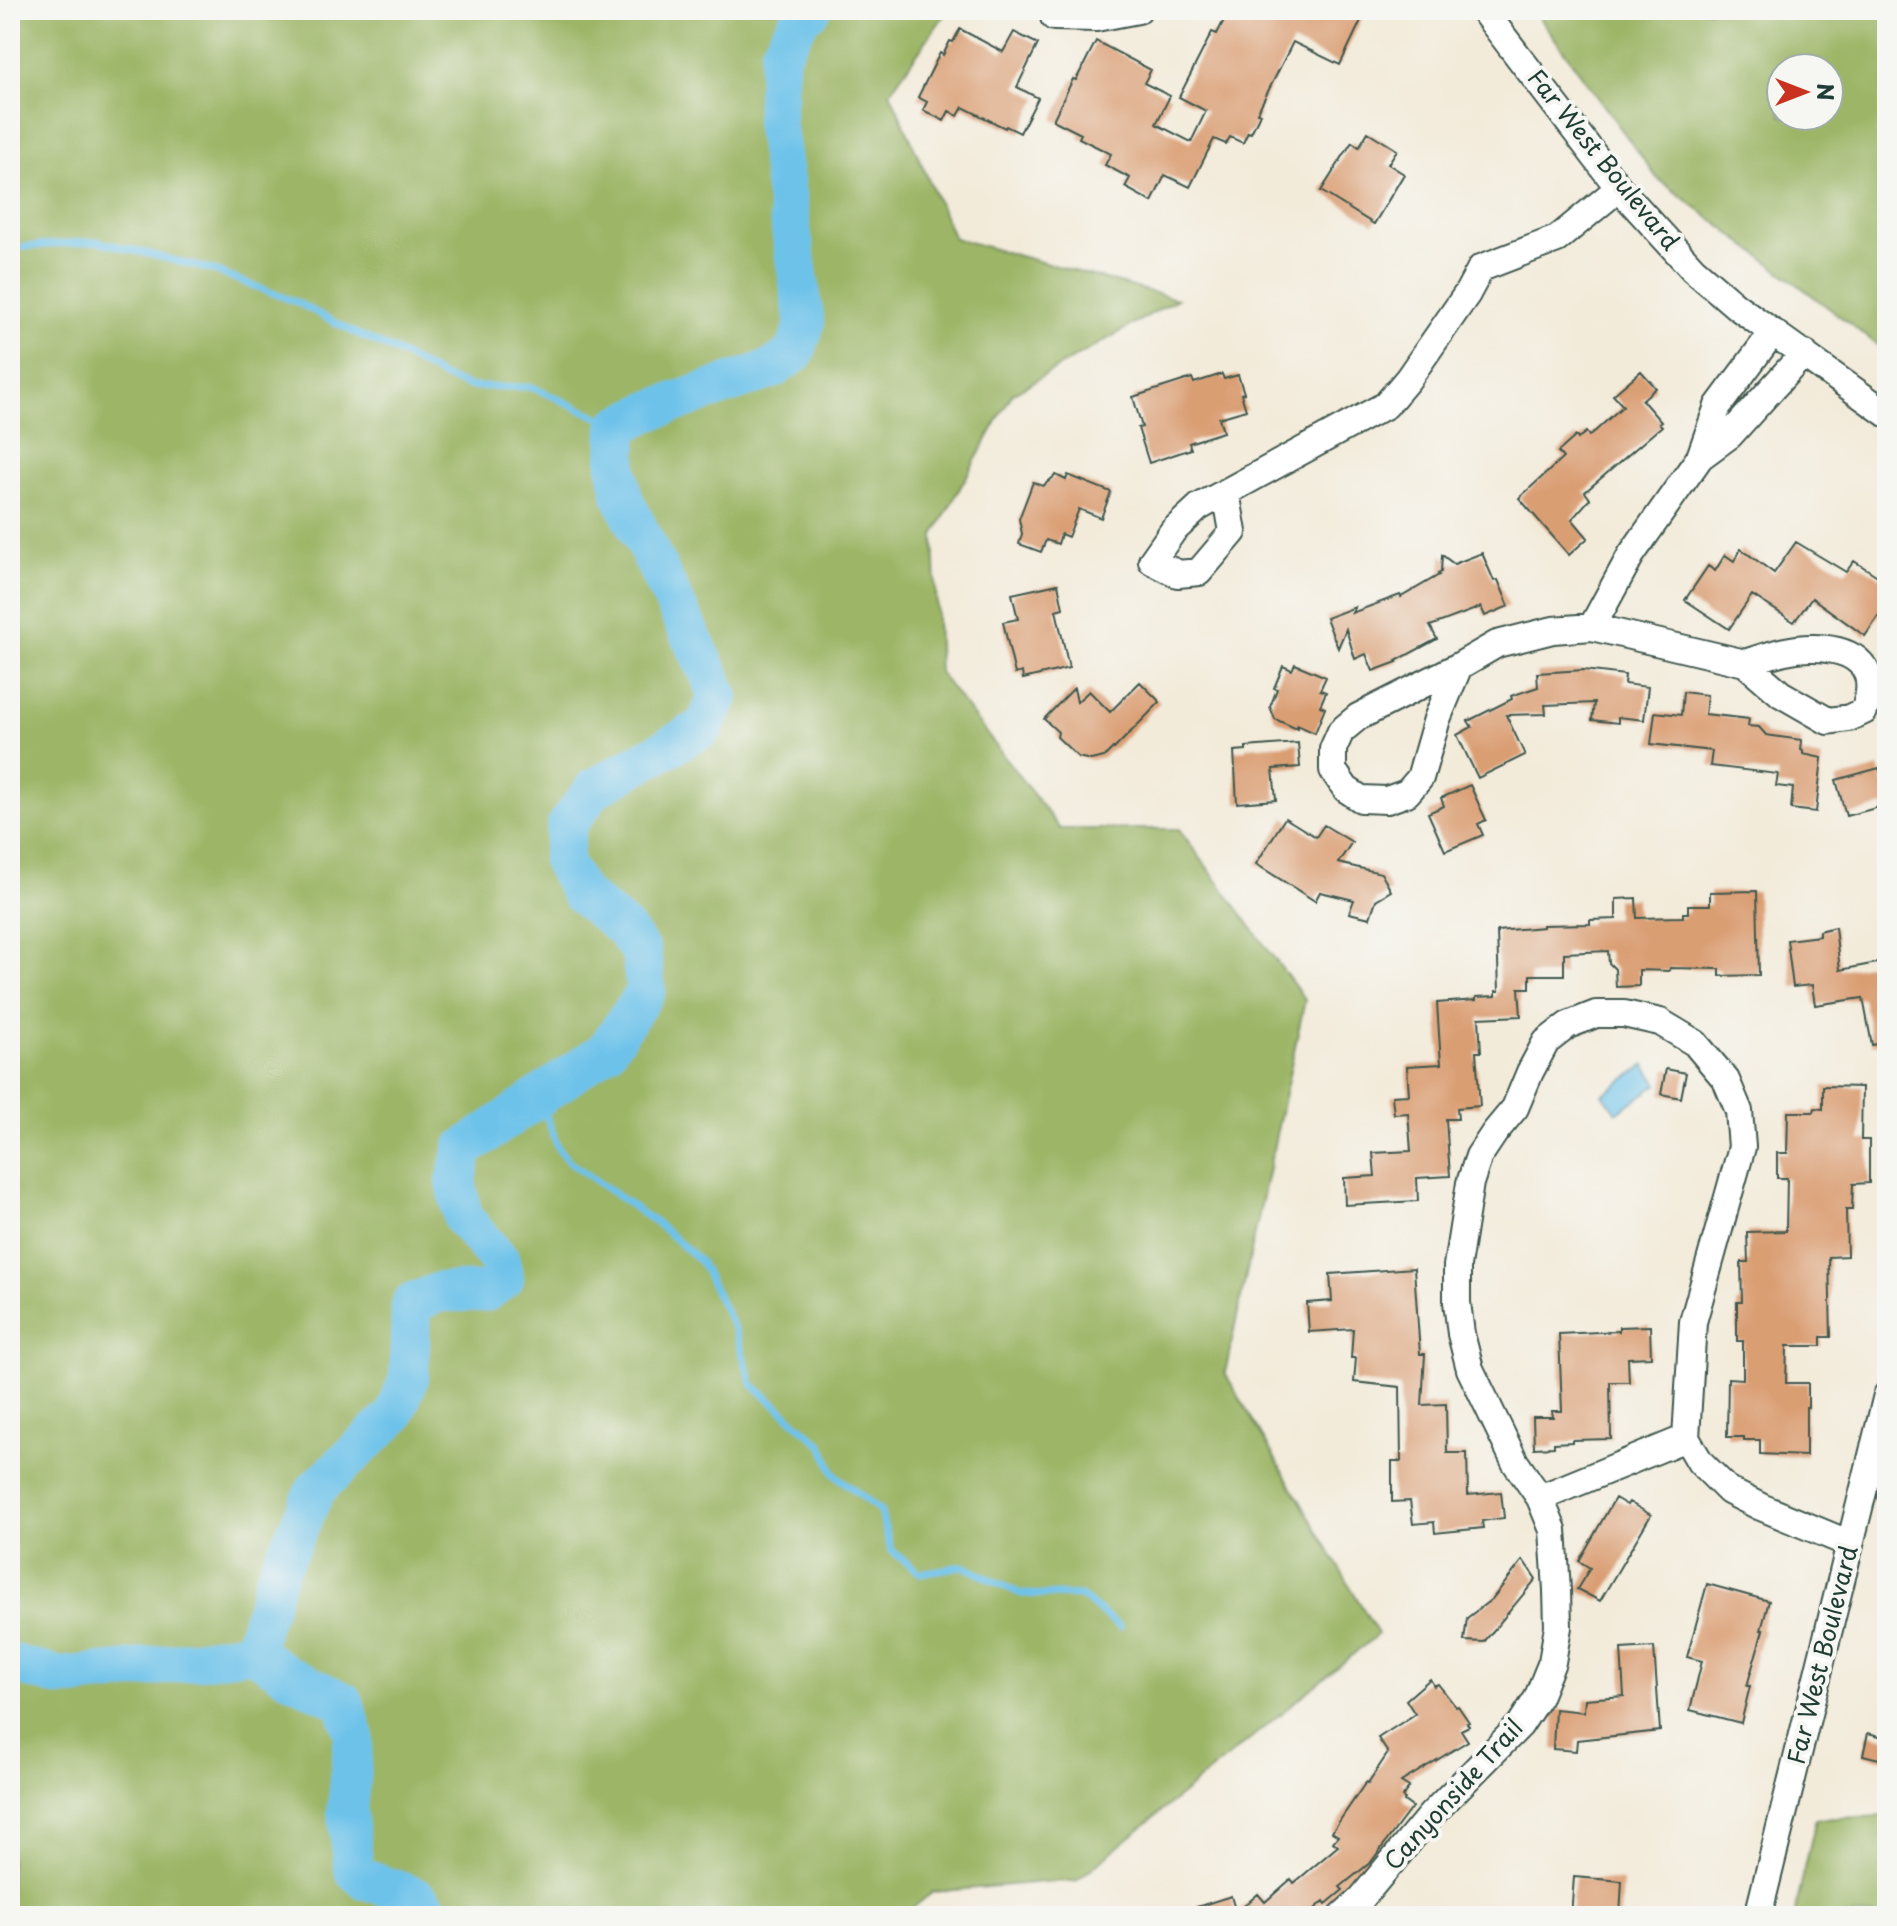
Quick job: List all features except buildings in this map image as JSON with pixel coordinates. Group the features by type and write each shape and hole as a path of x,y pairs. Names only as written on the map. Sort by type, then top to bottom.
{"street":[{"path":"1054,17 1096,18 1138,10"},
{"name":"Far West Boulevard","path":"1483,10 1619,188 1693,269 1736,306 1887,414"},
{"path":"1226,492 1386,405 1408,379 1467,294 1481,268 1557,239 1619,188"},
{"path":"1592,627 1631,555 1700,457 1718,406 1773,332"},
{"path":"1700,457 1730,435 1804,353"},
{"path":"1459,666 1437,719 1420,778 1407,793 1387,800 1361,799 1346,789 1333,770 1333,749 1341,731 1358,717 1497,644 1553,630 1592,627 1745,663"},
{"name":"Canyonside Trail","path":"1342,1916 1361,1899 1430,1816 1520,1725 1537,1699 1552,1662 1558,1627 1553,1530 1540,1498 1515,1462 1470,1369 1461,1334 1457,1266 1470,1183 1479,1156 1515,1108 1546,1042 1568,1025 1596,1014 1624,1014 1660,1022 1695,1043 1726,1080 1739,1111 1742,1147 1693,1322 1686,1438"},
{"name":"Far West Boulevard","path":"1758,1916 1887,1395"},
{"path":"1540,1498 1686,1438 1700,1462 1729,1491 1850,1544"}],"green space":[{"path":"24,10 948,10 890,92 954,238 1177,299 1012,394 934,535 939,672 1060,829 1179,829 1305,1000 1225,1373 1378,1634 1076,1881 933,1892 902,1916 10,1916 10,19"},
{"path":"1534,10 1887,10 1887,352 1657,178"},
{"path":"1887,1816 1887,1916 1794,1916 1816,1819"}],"water":[{"path":"1645,1065 1658,1084 1616,1113 1603,1094"}],"waterway":[{"path":"435,1916 416,1897 364,1879 354,1870 347,1811 354,1735 344,1702 289,1676 252,1651 278,1571 316,1489 394,1416 409,1378 411,1304 439,1292 486,1292 504,1279 500,1261 463,1218 456,1181 464,1149 606,1050 646,991 641,952 624,929 580,893 562,860 567,824 595,788 704,727 719,697 623,498 617,469 618,426 650,411 772,369 795,353 805,324 775,121 780,53 802,16 811,10"},
{"path":"10,248 97,241 212,270 296,302 443,377 471,387 532,387 618,426"},
{"path":"539,1097 559,1150 571,1163 660,1226 700,1261 735,1330 752,1384 822,1445 834,1474 880,1510 891,1550 920,1573 963,1566 1021,1594 1080,1596 1120,1627"},
{"path":"10,1663 60,1677 123,1671 252,1651"}]}
